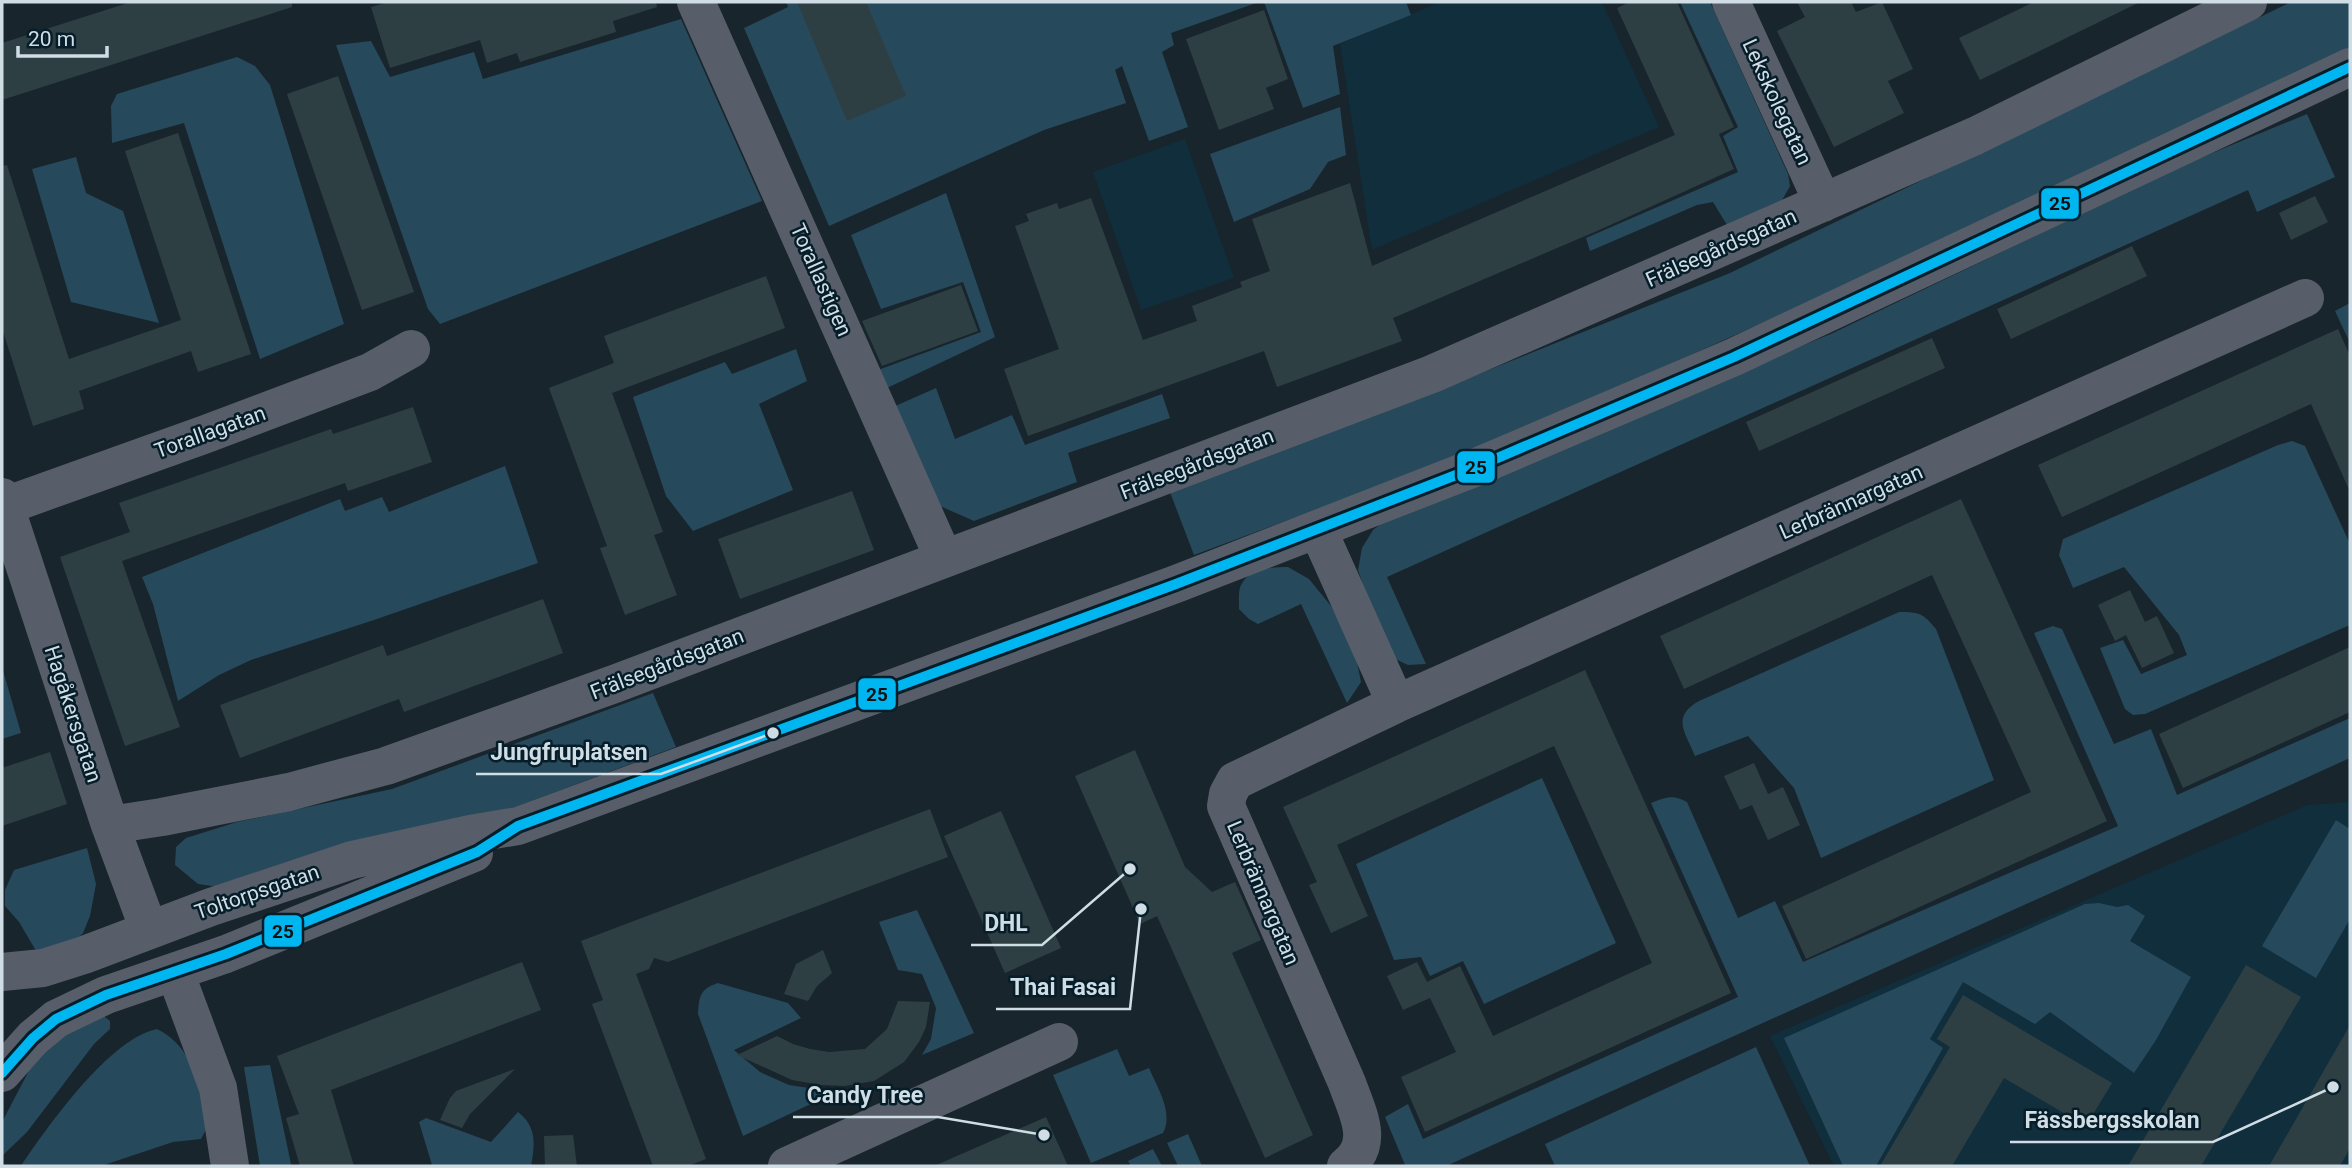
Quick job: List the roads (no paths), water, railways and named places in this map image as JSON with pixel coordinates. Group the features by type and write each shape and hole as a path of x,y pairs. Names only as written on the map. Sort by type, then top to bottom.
{"street":[{"name":"Torallastigen","path":"696,2 944,559"},
{"name":"Lekskolegatan","path":"1731,2 1823,203"},
{"name":"Frälsegårdsgatan","path":"110,825 277,794 386,766 617,683 1432,374 1975,136 2248,2"},
{"name":"Toltorpsgatan","path":"2,972 43,968 84,955 352,860 518,826 1318,530 1474,468 1734,357 2350,67"},
{"name":"Lerbrännargatan","path":"1346,1166 1358,1156 1363,1128 1347,1083 1226,806 1234,781 1396,704 2305,298"},
{"name":"Torallagatan","path":"3,501 206,434 370,372 411,349"},
{"name":"Hagåkersgatan","path":"3,501 110,825 149,930"},
{"path":"1318,530 1396,704"},
{"name":"Toltorpsgatan","path":"2,1073 33,1038 56,1019 106,995 226,954 477,852 518,826"},
{"path":"175,972 218,1088 230,1166"},
{"path":"787,1166 1059,1042"}],"place":[{"name":"Jungfruplatsen","path":"773,733"},
{"name":"DHL","path":"1130,869"},
{"name":"Thai Fasai","path":"1141,909"},
{"name":"Fässbergsskolan","path":"2333,1087"},
{"name":"Candy Tree","path":"1044,1135"}]}
